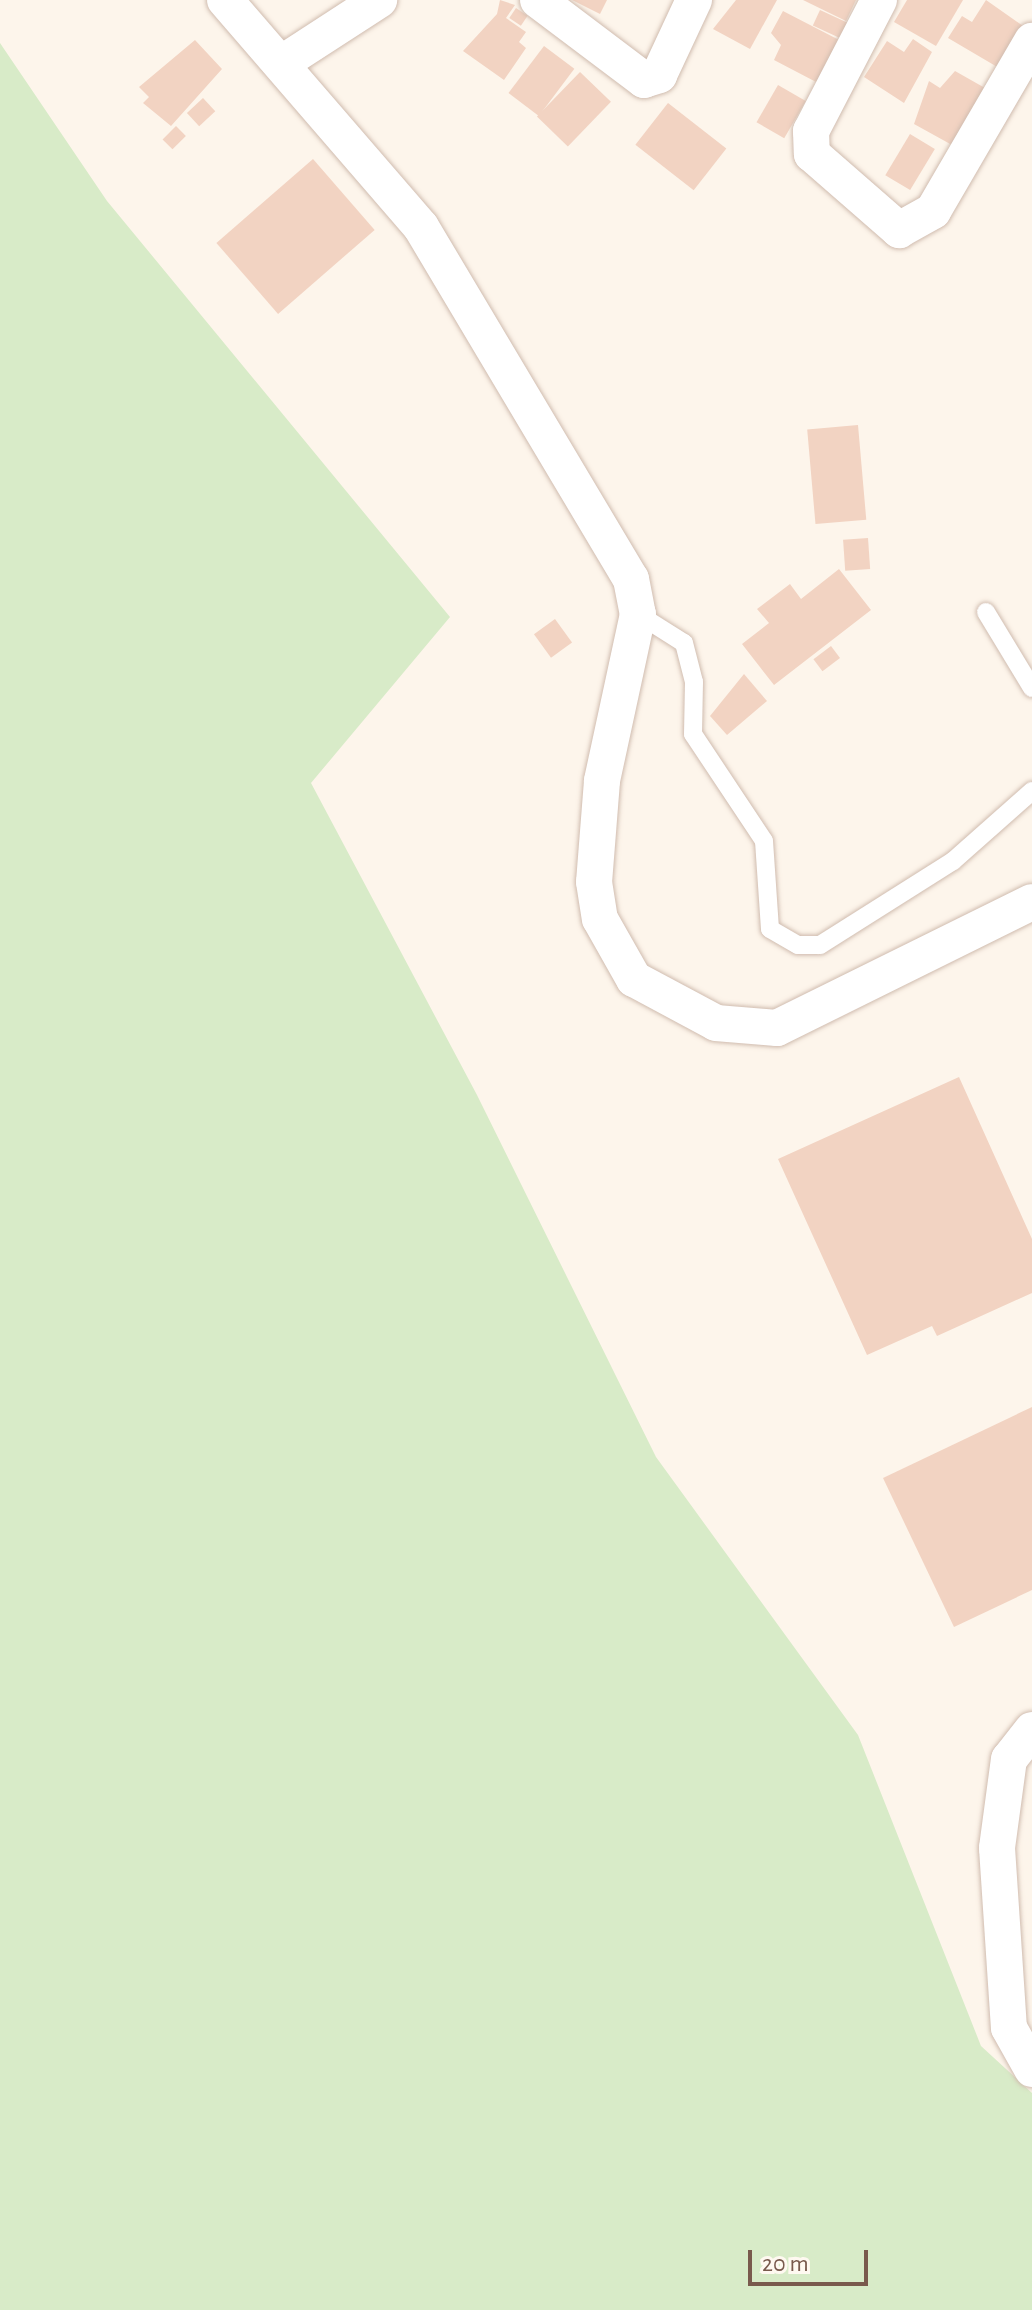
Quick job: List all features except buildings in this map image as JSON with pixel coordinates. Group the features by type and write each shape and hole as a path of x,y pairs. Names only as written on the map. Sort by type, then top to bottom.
{"street":[{"path":"225,0 421,227 631,579 638,614 594,859 600,919 634,979 716,1023 777,1028 1032,902"},
{"path":"282,63 379,0"},
{"path":"538,0 644,80 659,75 694,0"},
{"path":"879,0 811,131 812,154 899,230 933,211 1032,41"},
{"path":"1032,1730 1009,1759 997,1848 1009,2028 1032,2069"}],"lane":[{"path":"986,612 1032,688"},
{"path":"638,614 684,643 694,682 693,734 764,841 770,929 798,945 820,945 953,861 1032,791"}],"green space":[{"path":"0,43 107,201 450,617 311,783 477,1095 656,1457 858,1735 981,2046 1032,2093 1032,2310 0,2310"}]}
